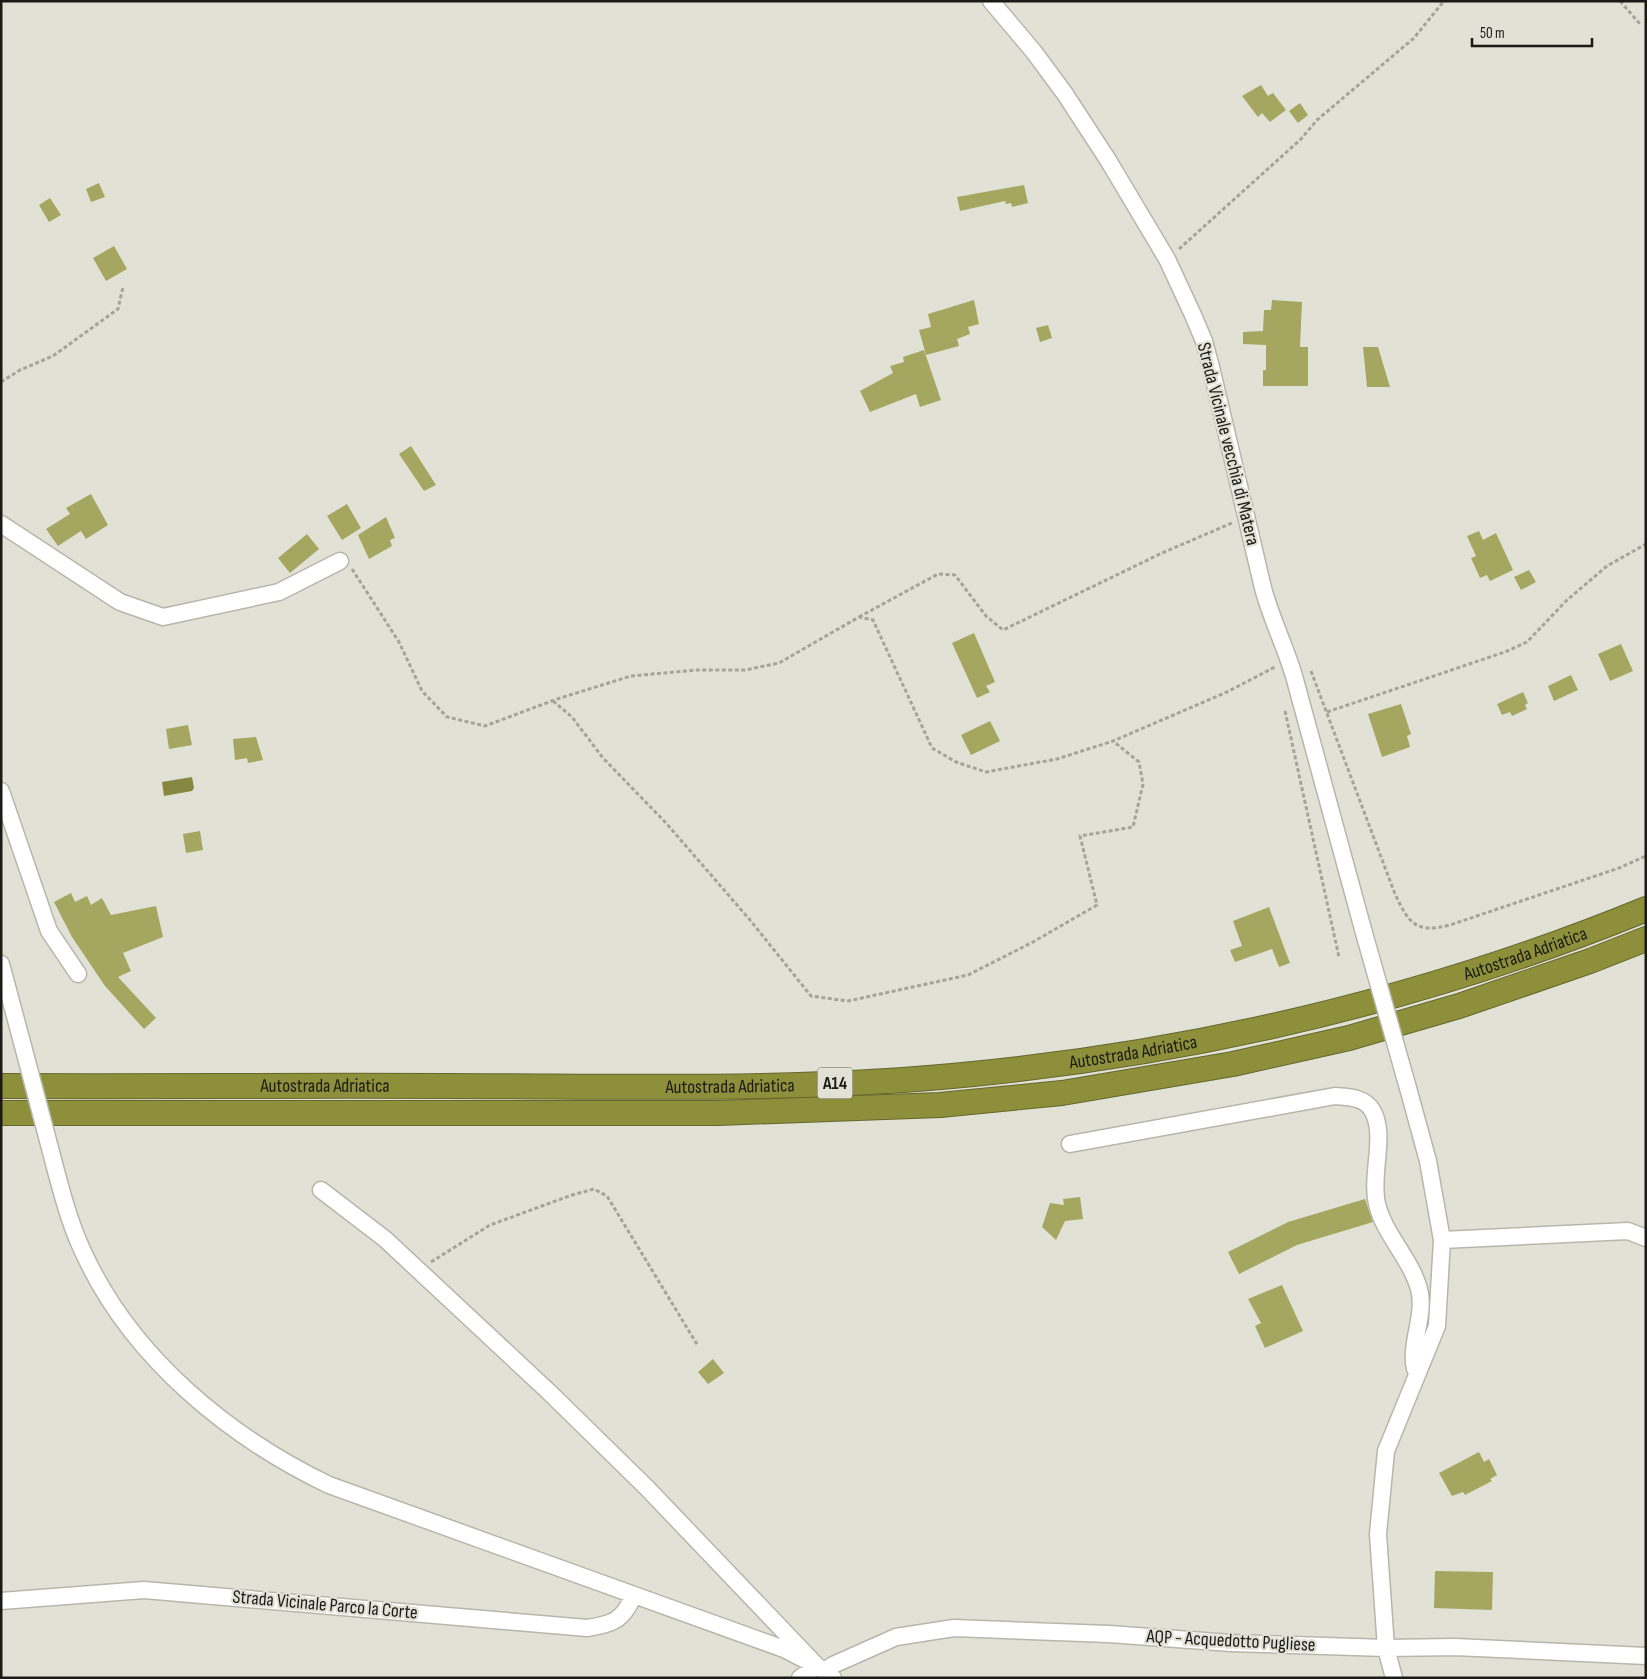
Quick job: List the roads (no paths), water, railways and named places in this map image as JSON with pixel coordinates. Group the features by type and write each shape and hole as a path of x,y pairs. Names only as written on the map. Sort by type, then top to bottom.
{"highway":[{"name":"Autostrada Adriatica","path":"1,1086 704,1086 846,1082 970,1074 1078,1061 1216,1039 1327,1013 1433,985 1566,942 1646,909"},
{"name":"Autostrada Adriatica","path":"1,1113 718,1113 940,1105 1062,1093 1232,1064 1349,1038 1459,1006 1590,961 1646,939"}],"street":[{"name":"Strada Vicinale vecchia di Matera","path":"991,1 1034,52 1065,94 1167,259 1204,341 1270,614 1284,643 1294,676 1428,1161 1442,1240"},
{"path":"1,524 120,602 163,617 278,592 340,561"},
{"path":"1,791 49,931 78,974"},
{"path":"1,964 66,1208 86,1259 122,1318 159,1362 191,1394 243,1436 279,1459 328,1484 776,1645 825,1672"},
{"path":"1070,1144 1335,1096 1356,1097 1372,1108 1378,1125 1374,1189 1377,1206 1419,1290 1420,1311 1414,1364 1417,1376"},
{"path":"321,1190 385,1240 548,1391 640,1481 825,1672"},
{"path":"1394,1678 1386,1648 1378,1534 1386,1451 1437,1326 1442,1240 1628,1232 1646,1238"},
{"name":"Strada Vicinale Parco la Corte","path":"1,1601 144,1590 588,1628 607,1624 622,1616 634,1595"},
{"name":"AQP - Acquedotto Pugliese","path":"800,1678 825,1672 833,1665 896,1637 954,1628 1109,1634 1231,1643 1386,1648 1455,1647 1646,1656"}]}
